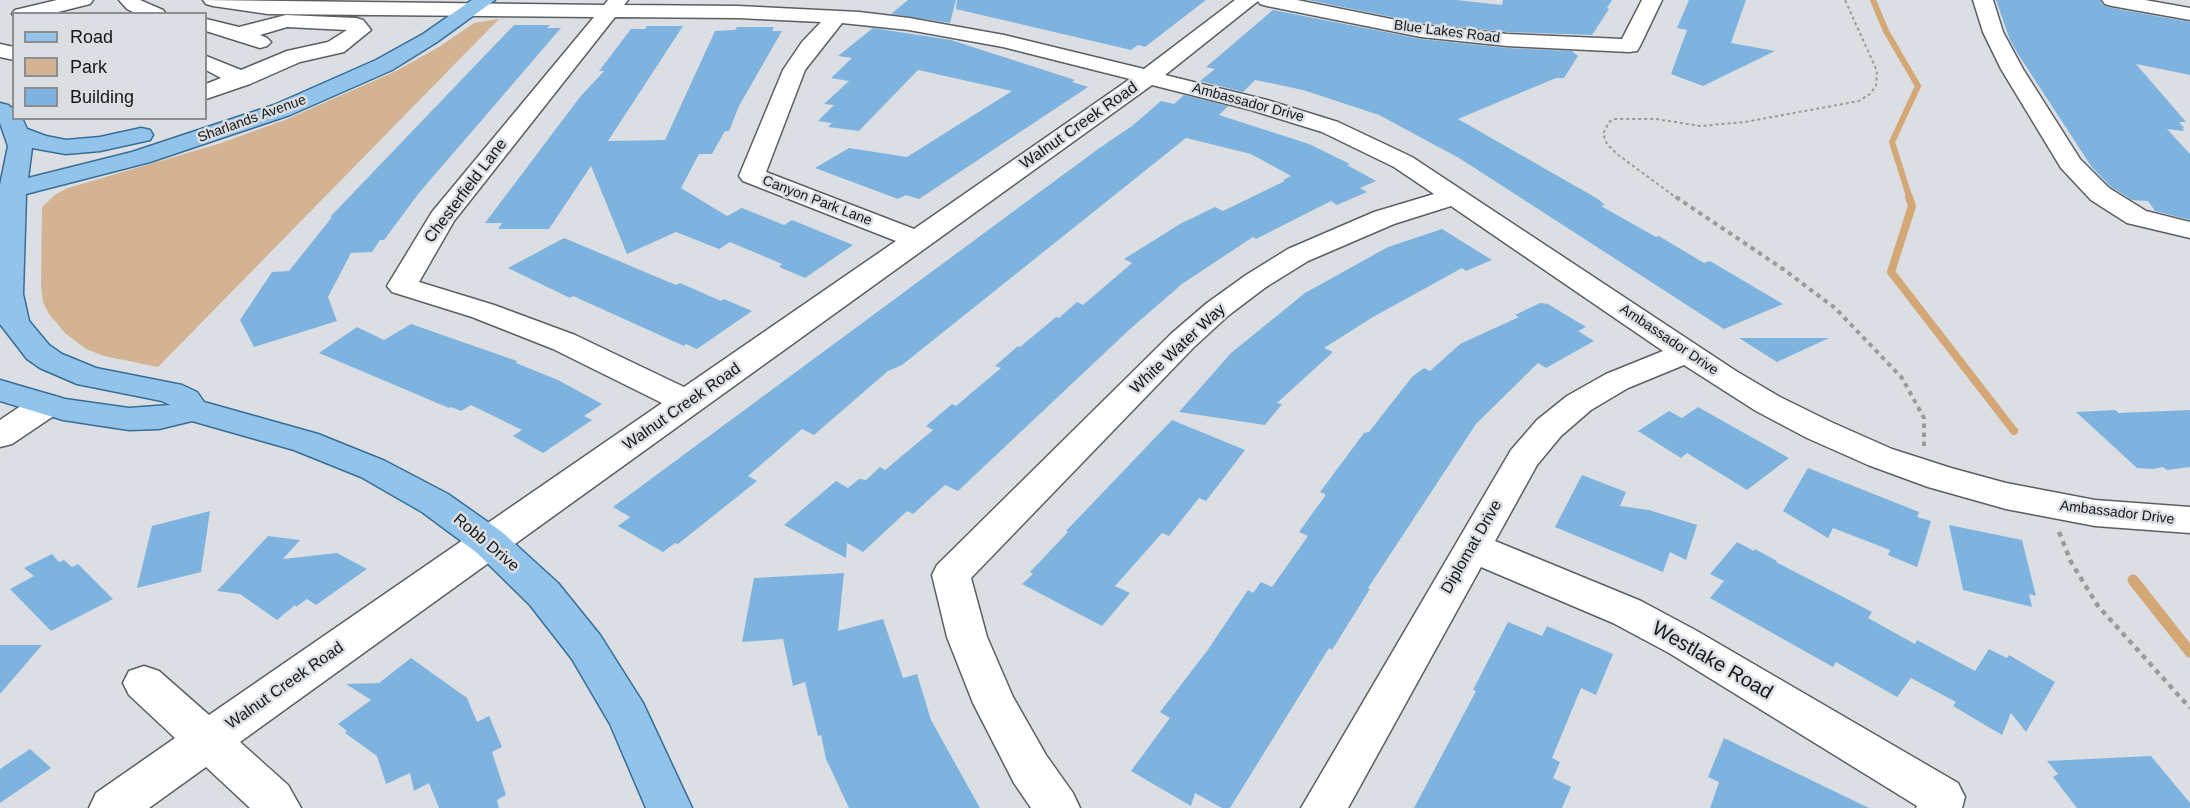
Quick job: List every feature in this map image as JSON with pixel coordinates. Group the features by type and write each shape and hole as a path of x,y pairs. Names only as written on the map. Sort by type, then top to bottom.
{"main road":[{"name":"Sharlands Avenue","path":"7,184 196,127 307,84 464,5"},
{"name":"Sharlands Avenue","path":"7,184 141,157 282,110 384,65 430,38 464,5"},
{"path":"207,115 307,84"},
{"path":"0,110 14,124 18,134 53,146 80,146 136,137 188,120"},
{"name":"Robb Drive","path":"18,134 20,146 7,184 8,294 14,322 28,340 51,361 104,381 170,392 185,399 192,410"},
{"name":"Robb Drive","path":"0,390 46,405 129,419 159,418 192,410 306,442 373,469 435,503 489,542 544,594 586,647 628,716 669,808"}],"street":[{"path":"31,12 83,0"},
{"path":"129,0 152,12"},
{"name":"Ambassador Drive","path":"213,0 272,5 614,6 837,16 958,32 1259,105 1330,127 1395,158 1768,404 1819,430 1880,457 1941,478 2006,496 2137,518 2190,520"},
{"name":"Walnut Creek Road","path":"112,808 1149,77 1248,0"},
{"name":"Blue Lakes Road","path":"1267,0 1421,31 1507,40 1629,46 1652,0"},
{"path":"1983,0 1993,32 2012,69 2070,163 2100,194 2137,217 2190,230"},
{"path":"2112,0 2190,14"},
{"path":"218,30 272,5"},
{"name":"Chesterfield Lane","path":"614,6 442,218 402,286 483,310 564,342 642,378 688,403"},
{"name":"Canyon Park Lane","path":"837,16 810,47 794,70 752,176 919,240"},
{"path":"207,92 296,56 336,47 361,30 356,24 286,21 218,30"},
{"path":"218,30 296,56"},
{"path":"207,62 242,79"},
{"name":"White Water Way","path":"1057,808 1030,769 994,704 967,637 951,575 1183,340 1218,309 1256,281 1299,255 1384,218 1455,196"},
{"name":"Diplomat Drive","path":"1324,808 1523,458 1549,428 1580,403 1617,381 1687,352"},
{"path":"0,436 46,405"},
{"name":"Westlake Road","path":"1471,547 1627,612 1683,642 1941,803"},
{"path":"144,683 209,740 272,799 278,808"}],"path":[{"path":"1845,0 1876,71 1876,86 1859,101 1745,122 1700,126 1656,119 1615,118 1609,122 1603,134 1607,144 1617,154 1656,184 1783,269 1835,308 1902,378 1924,418 1924,446"},
{"path":"2049,505 2071,562 2098,606 2190,708"}],"green space":[{"path":"499,19 158,367 104,356 86,349 65,333 49,314 43,302 41,286 42,207 56,194 68,188 218,144 285,120 394,72 439,47 474,23"}],"building":[{"path":"908,0 956,0 950,23 891,14"},
{"path":"957,0 1206,0 1145,47 1138,45 1131,50 956,9"},
{"path":"1308,0 1456,0 1502,5 1503,0 1612,0 1607,8 1609,9 1592,35 1507,32 1421,23"},
{"path":"1689,0 1746,0 1731,43 1775,51 1703,86 1671,74 1687,30 1677,28"},
{"path":"1996,0 2100,0 2103,5 2112,8 2190,22 2190,75 2136,64 2186,122 2179,122 2185,129 2182,128 2184,131 2167,129 2190,154 2190,220 2155,211 2148,201 2132,200 2110,186 2091,166 2018,54 2010,40"},
{"path":"1273,10 1421,39 1507,48 1572,51 1578,56 1564,78 1556,78 1458,119 1598,199 1605,205 1601,206 1656,237 1659,236 1704,263 1710,261 1783,304 1724,329 1459,158 1379,115 1303,90 1255,80 1243,92 1200,81 1215,69 1206,67"},
{"path":"514,25 550,25 547,28 561,28 419,193 384,240 380,240 372,252 351,253 328,297 337,321 254,347 240,320 272,272 289,271 332,217 330,217"},
{"path":"647,26 683,26 608,141 665,140 715,31 735,30 737,27 774,27 772,31 782,31 739,106 729,131 725,131 712,154 699,154 681,188 727,216 742,208 784,225 792,220 853,245 805,278 779,267 782,264 730,242 719,249 676,232 627,254 591,166 549,229 498,229 502,223 485,223 580,97 604,71 599,71 631,29 645,29"},
{"path":"873,28 951,40 1075,80 1072,82 1088,87 919,199 906,195 898,199 815,168 849,148 907,157 1012,91 918,70 859,131 828,127 832,123 818,121 834,105 824,104 849,81 831,78 852,58 838,56"},
{"path":"1184,95 1228,106 1219,115 1309,144 1350,164 1347,165 1376,181 1360,188 1367,192 1337,205 1331,201 1256,239 1253,237 1182,284 1129,330 958,491 945,485 913,514 907,511 863,552 847,543 846,558 784,525 836,481 848,488 859,479 866,480 880,467 885,470 933,430 926,426 952,404 956,406 1001,368 995,366 1018,346 1020,347 1056,317 1059,318 1077,302 1083,305 1132,263 1124,259 1180,224 1215,207 1223,211 1291,176 1251,154 1186,138 902,365 888,371 814,435 802,429 748,476 757,481 678,544 675,543 663,552 618,526 630,517 613,507 1132,126 1161,101 1174,104"},
{"path":"1442,229 1492,260 1466,271 1462,268 1373,317 1324,348 1333,352 1277,403 1282,404 1265,425 1179,412 1231,353 1305,293 1388,247"},
{"path":"564,238 676,285 680,283 721,301 724,299 752,311 697,349 686,344 684,346 573,296 570,298 508,268"},
{"path":"1540,303 1548,304 1586,327 1578,331 1594,341 1546,368 1538,363 1476,424 1368,588 1370,589 1332,650 1329,648 1230,808 1222,808 1195,793 1191,806 1131,771 1170,718 1160,712 1207,651 1248,590 1253,593 1261,582 1272,587 1308,536 1299,532 1325,496 1320,492 1364,433 1369,432 1412,377 1424,368 1430,371 1460,344 1519,317 1515,315"},
{"path":"411,324 517,361 516,363 558,380 602,404 584,416 592,420 543,453 513,436 522,430 471,405 461,411 449,408 319,353 357,327 384,340"},
{"path":"1739,338 1829,338 1777,362"},
{"path":"1698,407 1789,458 1747,490 1687,453 1681,458 1638,431 1669,411 1682,418"},
{"path":"2115,410 2119,413 2190,410 2190,467 2167,470 2163,467 2137,468 2076,412"},
{"path":"1172,420 1245,450 1206,501 1199,498 1169,536 1162,533 1115,586 1130,593 1102,626 1022,584 1033,574 1030,572 1068,532 1066,531"},
{"path":"1808,468 1919,512 1917,517 1931,521 1917,567 1888,555 1890,550 1833,528 1828,538 1783,511"},
{"path":"1582,475 1626,492 1620,506 1649,510 1697,525 1686,560 1670,552 1663,572 1555,527"},
{"path":"210,511 201,572 137,588 152,526"},
{"path":"1949,525 2022,540 2036,596 2029,594 2032,607 1963,590"},
{"path":"268,536 300,540 283,559 337,553 367,569 316,605 307,599 296,607 295,605 277,620 240,594 217,591"},
{"path":"1737,542 1754,551 1755,549 1872,612 1868,618 1915,644 1917,640 1975,671 1989,649 2007,658 2009,655 2055,682 2026,732 2011,713 2002,735 1953,706 1956,702 1911,678 1897,697 1836,662 1833,667 1710,598 1724,581 1710,574"},
{"path":"52,554 59,562 64,560 72,567 78,564 113,599 51,631 10,589 34,576 24,568"},
{"path":"844,573 838,631 883,619 903,678 917,674 931,720 980,808 849,808 826,759 805,682 793,686 783,639 742,642 754,578"},
{"path":"1508,622 1542,636 1547,626 1613,654 1596,695 1581,688 1552,758 1560,762 1553,778 1571,787 1562,808 1414,808 1476,691 1473,690"},
{"path":"0,645 42,645 0,694"},
{"path":"411,658 467,698 477,722 489,716 502,747 492,752 506,795 497,800 499,808 439,808 429,783 414,791 410,773 386,784 377,756 345,733 347,731 338,724 371,700 346,684 379,683"},
{"path":"1724,738 1869,808 1710,808 1719,782 1708,777"},
{"path":"30,749 51,768 0,803 0,769"},
{"path":"2151,756 2190,803 2190,808 2077,808 2053,777 2058,774 2047,761"}],"waterway":[{"path":"1873,0 1886,31 1918,86 1892,142 1910,199"},
{"path":"1909,197 1912,206 1891,272 2014,431"},
{"path":"2133,580 2190,652"}]}
